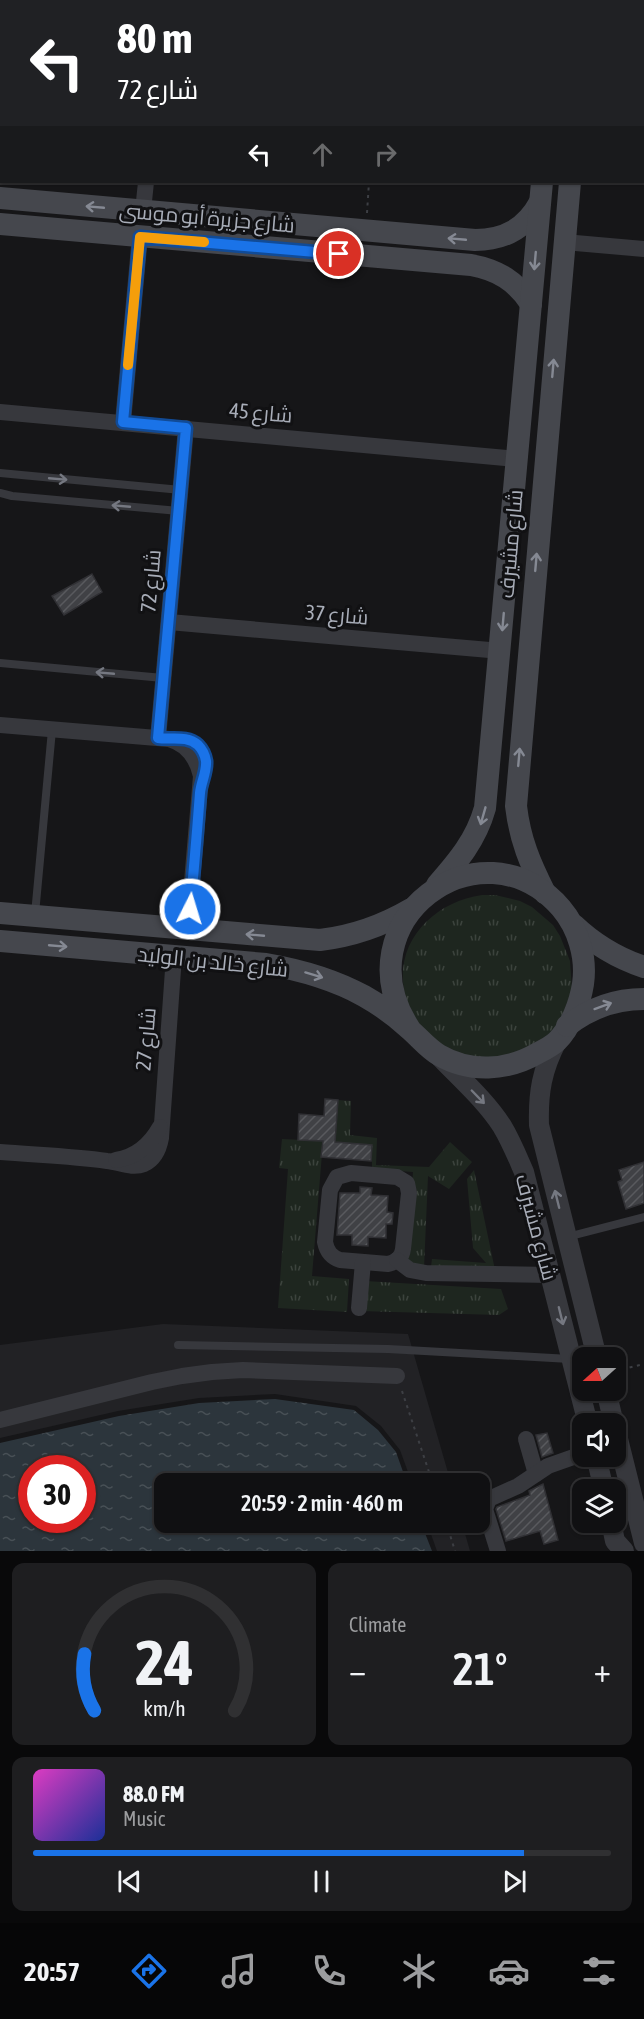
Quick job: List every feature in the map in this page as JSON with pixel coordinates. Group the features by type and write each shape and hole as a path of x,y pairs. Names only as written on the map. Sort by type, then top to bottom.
{"main road":[{"name":"شارع مشيرف","path":"545,893 524,848 518,827 516,806 570,183"},
{"name":"شارع جزيرة أبو موسى","path":"0,198 489,240 514,232 525,223 534,213 542,191"},
{"name":"شارع مشيرف","path":"433,890 472,841 486,808 542,191"},
{"name":"شارع جزيرة أبو موسى","path":"0,224 485,268 500,273 512,281 531,304"},
{"path":"339,254 341,228"},
{"path":"644,967 604,950 569,920 545,893 515,878 489,874 464,876 448,881 433,890 412,908 398,933 390,961 392,990 402,1017 410,1029 438,1054 472,1067 508,1066 526,1060 562,1034 580,1016 613,1002 644,999"},
{"name":"شارع خالد بن الوليد","path":"0,913 320,940 344,937 368,930 391,921 412,908"},
{"path":"562,1034 580,998 584,966 582,950 569,920"},
{"name":"شارع خالد بن الوليد","path":"0,941 266,964 318,976 343,985 367,998 410,1029"}],"street":[{"path":"143,211 146,183"},
{"path":"123,422 140,237"},
{"path":"564,242 644,249"},
{"name":"شارع 45","path":"0,412 517,459"},
{"name":"شارع 72","path":"163,739 164,678 186,428"},
{"name":"شارع 37","path":"169,622 501,651"},
{"path":"0,725 163,739 182,738 191,740 199,746 206,762 201,785 188,929"},
{"name":"شارع 27","path":"0,1152 109,1161 134,1166 145,1164 153,1158 159,1149 174,956"},
{"name":"شارع مشيرف","path":"562,1034 547,1060 541,1081 538,1103 539,1125 594,1347"},
{"name":"شارع مشيرف","path":"438,1054 486,1105 514,1148 526,1180 585,1413"},
{"path":"344,1174 397,1177 407,1183 409,1193 403,1249 397,1260 388,1264 334,1258 326,1248 330,1190 337,1177 344,1174"},
{"path":"397,1260 411,1270 426,1273 551,1275"},
{"path":"359,1308 363,1262"},
{"path":"0,1420 152,1382 212,1372 243,1370 397,1376"},
{"path":"526,1439 536,1474"},
{"path":"498,1551 486,1513 486,1503 493,1496 518,1486 548,1466 572,1458"},
{"path":"626,1467 642,1533"}],"lane":[{"path":"0,473 181,490"},
{"path":"0,493 179,511"},
{"path":"0,663 164,678"},
{"path":"35,915 52,730"},
{"path":"567,1237 644,1217"},
{"path":"178,1345 388,1348 571,1359"}],"path":[{"path":"366,231 369,183"},
{"path":"626,1368 644,1364"},
{"path":"397,1376 429,1473"},
{"path":"449,1533 455,1551"}],"shaded area":[{"path":"163,1324 408,1334 448,1473 408,1473 400,1450 381,1426 356,1406 275,1394 199,1398 118,1411 0,1438 0,1345"},
{"path":"431,1533 465,1533 470,1551 437,1551"}],"green space":[{"path":"495,895 520,901 532,907 553,925 570,961 572,990 557,1029 525,1057 453,1057 415,1022 407,1001 403,981 404,963 409,946 419,930 431,917 446,907 463,899"},
{"path":"338,1100 351,1101 350,1135 377,1138 376,1165 429,1167 450,1142 472,1162 449,1189 428,1176 424,1268 407,1265 413,1172 372,1169 372,1145 335,1142"},
{"path":"282,1139 323,1141 312,1276 349,1279 347,1312 278,1308 288,1169 279,1168"},
{"path":"474,1170 495,1270 431,1267 432,1259 486,1263 473,1248 467,1179"},
{"path":"365,1281 501,1289 508,1309 499,1315 360,1311"}],"water":[{"path":"275,1399 354,1410 378,1430 396,1452 403,1473 154,1473 154,1533 425,1533 432,1551 0,1551 0,1443 119,1416 199,1403"}],"building":[{"path":"92,574 102,592 64,615 52,596"},
{"path":"325,1099 338,1100 335,1142 372,1145 371,1161 321,1157 323,1141 298,1140 299,1114 324,1116"},
{"path":"644,1162 644,1203 626,1209 618,1182 622,1180 619,1170"},
{"path":"360,1187 372,1188 371,1195 388,1196 387,1212 393,1213 392,1224 386,1224 386,1238 368,1237 368,1246 352,1245 352,1235 337,1235 340,1193 360,1193"},
{"path":"547,1433 553,1453 542,1457 536,1435"},
{"path":"543,1484 558,1540 544,1544 540,1531 506,1541 497,1507 530,1495 529,1491"}],"slow traffic":[{"path":"128,365 140,237 204,242"}],"route":[{"path":"190,909 201,785 206,762 204,753 191,740 158,738 186,428 123,422 140,237 339,254"}]}
